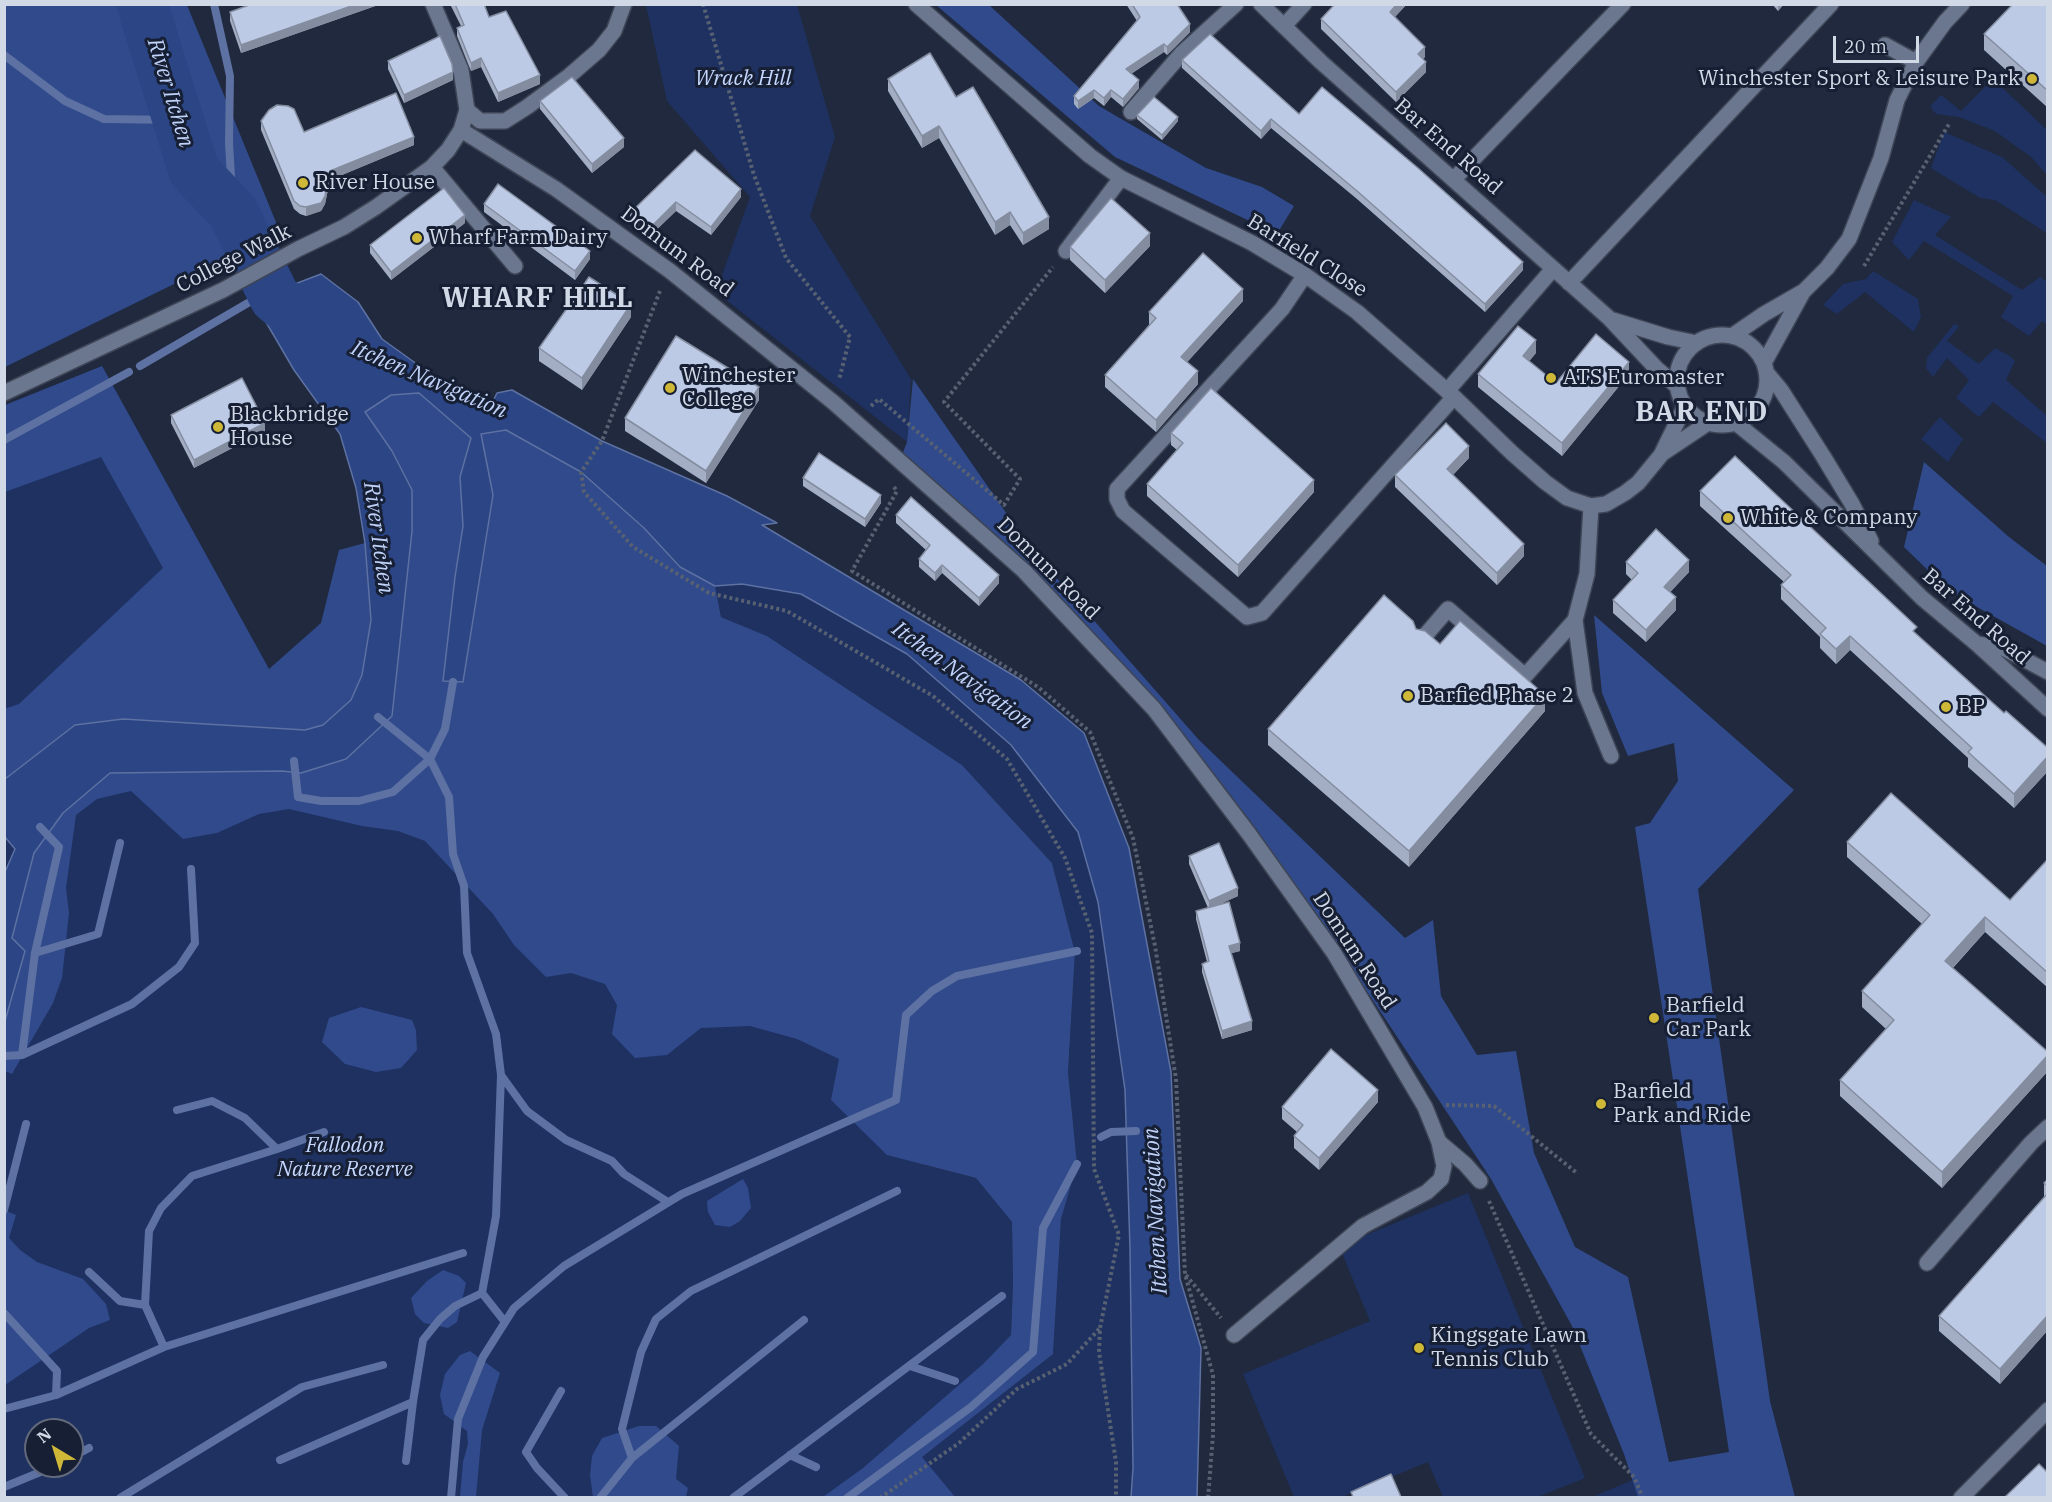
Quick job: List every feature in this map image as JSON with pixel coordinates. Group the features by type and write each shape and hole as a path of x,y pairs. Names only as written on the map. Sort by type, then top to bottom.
{"street":[{"path":"433,4 461,70 466,110 461,130"},
{"path":"466,110 480,121 505,121 527,107 599,50 614,31 624,4"},
{"name":"Barfield Close","path":"916,4 1090,156 1121,178 1252,243 1305,275 1357,312 1545,482 1567,498 1591,506"},
{"path":"1131,112 1182,53 1236,4"},
{"name":"Bar End Road","path":"1261,4 1321,62 1610,319 1656,368 1678,387"},
{"path":"1284,26 1304,4"},
{"path":"1454,179 1623,4"},
{"path":"1569,283 1831,4"},
{"path":"1732,336 1804,291 1827,268 1849,239 1881,158 1897,100 1916,62 1945,22 1962,4"},
{"path":"1885,45 1916,62"},
{"name":"Domum Road","path":"461,130 556,189 670,272 833,402 1024,571 1154,710 1213,786 1334,953 1425,1107 1439,1142 1444,1166 1441,1179 1427,1192 1364,1226 1234,1335"},
{"name":"College Walk","path":"4,393 223,290 344,227 432,167 448,150 461,130"},
{"path":"432,167 515,266"},
{"path":"1066,251 1121,178"},
{"path":"1305,275 1282,309 1118,489 1117,499 1123,511 1247,617 1262,613 1450,394 1553,269"},
{"path":"1765,368 1804,291"},
{"name":"Bar End Road","path":"1610,319 1668,337 1697,343"},
{"path":"1720,335 1732,336 1748,343 1754,349 1765,368 1767,385 1757,408 1748,417 1736,423 1722,425 1708,423 1695,416 1685,406 1678,387 1678,374 1681,362 1697,343 1720,335"},
{"name":"Bar End Road","path":"1765,368 1823,456 1878,554"},
{"path":"1611,756 1585,693 1575,620 1587,574 1591,506 1606,504 1638,483 1661,455 1685,406"},
{"path":"1661,455 1708,423"},
{"name":"Bar End Road","path":"1736,423 1784,462 1922,598 1977,644 2048,709"},
{"path":"1423,638 1448,609 1525,676 1575,620"},
{"path":"1977,644 2001,647 2048,672"},
{"path":"1927,1263 2031,1143 2048,1127"},
{"path":"1439,1142 1465,1164 1480,1181"},
{"path":"1961,1497 2048,1410"}],"path":[{"path":"703,4 754,175 786,258 850,337 833,402"},
{"path":"1864,266 1949,124"},
{"path":"854,420 879,399 1004,505 1020,479 944,402 1066,251"},
{"path":"670,272 664,282 602,441 581,472 584,492 633,547 709,593 787,611 933,696 1007,759 1065,858 1092,933 1094,1169 1119,1235 1100,1328 1099,1353 1116,1462 1116,1497"},
{"path":"891,483 897,492 852,571 1038,687 1090,732 1133,838 1155,946 1176,1079 1185,1274 1213,1375 1213,1436 1208,1497"},
{"path":"1425,1107 1435,1105 1494,1106 1578,1174"},
{"path":"1480,1181 1590,1434 1634,1477 1643,1497"},
{"path":"1185,1274 1234,1335"},
{"path":"879,1497 959,1443 1017,1389 1067,1364 1100,1328"}],"green space":[{"name":"Wrack Hill","path":"646,5 797,5 835,137 810,216 911,379 907,442 716,292 750,197 667,101"},
{"path":"1993,79 2047,130 2047,175 2031,157 1995,131 1959,117 1936,114 1932,109 1931,105 1941,95 1961,111"},
{"path":"1944,132 2002,157 2047,197 2047,233 1995,200 1980,198 1931,168"},
{"path":"1914,200 1951,217 1935,235 2022,290 2040,277 2047,282 2047,325 2042,321 2029,336 2001,317 2013,296 1924,241 1909,260 1892,242"},
{"path":"1873,271 1918,299 1921,317 1914,332 1865,292 1837,314 1823,305 1843,284 1866,279"},
{"path":"1954,324 1959,326 1947,341 1979,364 1995,348 2015,361 2006,380 2047,416 2047,443 1993,402 1979,417 1956,398 1969,380 1947,358 1933,377 1926,368 1927,358"},
{"name":"Fallodon Nature Reserve","path":"102,366 269,669 453,754 925,1049 925,1165 976,1178 1012,1222 1011,1335 982,1365 1053,1353 1061,1219 1077,1164 1068,1072 1075,952 1052,863 962,765 767,636 721,617 715,586 742,584 801,594 907,654 1011,745 1078,833 1098,902 1125,1090 1130,1249 1133,1468 1131,1497 5,1498 5,416"},
{"path":"1940,417 1963,439 1948,462 1921,439"},
{"name":"Kingsgate Lawn Tennis Club","path":"1468,1193 1585,1478 1538,1497 1443,1497 1428,1462 1342,1497 1294,1497 1243,1374 1370,1321 1339,1246"},
{"path":"1633,1480 1638,1497 1592,1497"}],"shaded area":[{"path":"5,4 187,5 280,232 5,367"},
{"path":"936,5 989,5 1099,106 1206,168 1262,187 1294,206 1277,234 1115,157"},
{"path":"102,366 269,669 321,623 339,550 365,543 371,620 362,675 351,700 323,725 305,730 123,719 75,725 5,779 4,709 19,704 163,568 101,457 5,492 5,405"},
{"path":"913,379 1032,550 1199,740 1405,938 1433,920 1441,996 1477,1055 1516,1051 1534,1153 1575,1247 1628,1277 1669,1462 1729,1452 1635,827 1650,823 1678,781 1674,743 1628,756 1602,693 1594,615 1794,790 1698,889 1770,1401 1795,1497 1638,1497 1624,1454 1572,1326 1491,1179 1337,946 1257,830 1161,705 1034,592 900,460 907,442"},
{"path":"419,393 471,437 460,477 463,526 444,681 463,682 493,496 481,434 506,430 581,472 644,528 679,567 715,586 721,617 767,636 962,765 1052,863 1075,952 1068,1072 1077,1164 1061,1219 1053,1354 922,1457 955,1497 823,1497 863,1468 982,1365 1011,1335 1012,1222 976,1178 887,1155 831,1100 839,1059 797,1039 750,1026 701,1028 667,1055 635,1058 612,1034 617,1005 605,984 571,973 546,977 514,945 493,914 425,841 398,831 362,826 289,809 259,814 217,833 183,839 131,791 97,799 76,815 66,888 69,913 62,978 53,1003 12,1074 5,1071 4,1021 25,951 12,938 34,853 63,813 110,772 282,771 301,773 392,716 412,531 412,490 392,451 364,412 391,395"},
{"path":"1924,462 2009,537 2047,566 2047,646 1968,602 1938,580 1904,547"},
{"path":"361,1007 412,1020 416,1030 417,1050 401,1068 376,1072 345,1064 322,1042 329,1018"},
{"path":"743,1179 748,1188 751,1208 740,1221 730,1227 715,1225 708,1212 707,1201"},
{"path":"4,1210 16,1215 9,1238 20,1250 37,1262 83,1279 106,1304 110,1320 89,1328 5,1385"},
{"path":"443,1270 459,1276 466,1283 457,1322 448,1328 424,1323 415,1314 411,1298 427,1281"},
{"path":"470,1351 500,1373 482,1430 476,1497 460,1497 463,1462 468,1444 467,1431 444,1414 440,1395 445,1374 460,1355"},
{"path":"639,1426 656,1426 679,1446 676,1479 688,1488 686,1497 593,1497 590,1475 592,1456 602,1438"}],"water":[{"name":"Itchen Navigation","path":"321,274 358,302 382,339 432,375 492,403 497,393 512,390 602,441 727,496 777,523 762,525 1021,680 1084,733 1129,848 1171,1072 1180,1279 1201,1348 1197,1497 1131,1497 1133,1468 1130,1249 1125,1090 1098,902 1078,832 1011,745 907,654 801,594 742,584 715,586 680,567 644,528 581,472 506,430 481,434 493,495 463,682 443,681 463,526 460,477 471,438 419,393 391,395 365,412 392,451 412,490 412,531 392,716 346,759 301,773 282,771 110,773 63,813 34,853 12,938 25,951 5,1021 5,872 15,849 5,837 5,779 75,725 123,719 305,730 323,725 351,700 362,675 371,620 365,543 356,488 340,434 294,370 253,300"}],"building":[{"path":"252,4 357,4 241,45 230,12"},
{"path":"455,4 484,4 489,17 506,11 540,75 498,93 481,58 471,63 457,28 464,25"},
{"path":"1132,4 1177,4 1190,24 1167,47 1164,44 1126,69 1139,80 1123,99 1111,90 1104,98 1094,90 1078,101 1074,96 1140,17"},
{"path":"1335,4 1397,4 1390,12 1425,47 1418,54 1426,62 1396,92 1321,19"},
{"name":"Winchester Sport & Leisure Park","path":"2013,4 2048,4 2048,91 1984,34"},
{"path":"1210,34 1299,114 1322,87 1418,168 1523,262 1485,304 1271,119 1261,131 1182,60"},
{"path":"440,36 453,72 404,95 388,61"},
{"path":"930,53 956,97 973,87 1049,217 1023,233 1010,212 995,222 939,126 922,136 888,79"},
{"path":"572,77 624,138 592,164 540,101"},
{"path":"396,93 414,137 330,171 325,196 321,203 306,207 294,201 261,121 269,110 277,105 294,109 304,132"},
{"path":"1154,97 1178,117 1162,135 1137,115"},
{"path":"695,150 741,189 711,227 676,202 651,227 630,213"},
{"path":"498,184 590,251 575,271 484,204"},
{"name":"Wharf Farm Dairy","path":"444,188 465,215 391,272 370,245"},
{"path":"1111,198 1150,233 1105,280 1070,247"},
{"path":"1203,253 1243,289 1181,357 1198,371 1156,420 1105,375 1156,318 1149,312"},
{"path":"589,277 631,304 582,378 539,348"},
{"path":"1518,326 1536,340 1523,356 1556,383 1596,334 1629,362 1562,443 1478,374"},
{"path":"676,336 759,387 706,471 625,418"},
{"name":"Blackbridge House","path":"242,378 265,423 194,460 171,415"},
{"path":"1211,388 1314,480 1238,565 1147,484 1183,443 1171,433"},
{"path":"1446,423 1469,446 1447,469 1524,544 1497,573 1395,475"},
{"path":"819,453 881,495 865,519 803,478"},
{"path":"1735,456 1917,627 1913,631 2004,713 2006,711 2048,748 2048,756 2014,794 1968,752 1972,748 1850,636 1836,649 1820,634 1826,628 1781,585 1791,575 1700,491"},
{"path":"911,497 999,575 979,598 942,565 935,573 919,559 930,545 896,515"},
{"path":"1656,529 1689,560 1664,587 1676,597 1646,630 1613,600 1638,573 1626,562"},
{"path":"1384,595 1413,621 1416,629 1425,631 1440,644 1460,621 1545,695 1409,851 1268,729"},
{"path":"1891,793 2010,900 2048,859 2048,973 1985,917 1945,961 2048,1052 2048,1055 1942,1172 1840,1080 1894,1020 1862,991 1930,915 1847,842"},
{"path":"1219,843 1238,888 1209,901 1189,856"},
{"path":"1229,902 1240,943 1229,946 1252,1021 1222,1031 1202,964 1209,961 1196,911"},
{"path":"1331,1049 1378,1090 1319,1158 1294,1136 1303,1125 1282,1107"},
{"path":"2048,1193 2048,1315 2000,1369 1939,1316"},
{"path":"2039,1464 2048,1473 2048,1497 2005,1497"},
{"path":"1391,1474 1401,1497 1353,1497 1351,1492"}],"waterway":[{"name":"River Itchen","path":"142,4 194,171 233,212 275,298 315,330 319,341"},
{"path":"214,4 230,76 229,143 233,212"},
{"path":"4,55 65,101 104,119 178,120"},
{"path":"140,366 253,300 262,299"},
{"path":"4,440 129,372"},
{"path":"294,761 298,797 321,801 359,801 393,792 430,759 445,729 453,682"},
{"path":"378,717 430,759 449,797 453,854 464,886 467,953 496,1034 501,1075 527,1111 566,1140 612,1161 624,1174 668,1202"},
{"path":"22,1055 35,953 59,847 40,827"},
{"path":"35,953 98,934 120,843"},
{"path":"4,1056 22,1055 132,1004 179,967 195,943 191,869"},
{"path":"451,1498 458,1419 483,1357 514,1308 564,1266 682,1194 896,1100 906,1015 932,991 957,976 1077,951"},
{"path":"501,1075 496,1216 482,1293 505,1322"},
{"path":"177,1110 212,1101 245,1118 277,1149"},
{"path":"4,1210 26,1124"},
{"name":"Itchen Navigation","path":"1101,1137 1111,1132 1136,1131"},
{"path":"164,1347 145,1305 149,1231 161,1208 192,1176 324,1132"},
{"path":"847,1498 971,1407 1033,1352 1043,1228 1077,1164"},
{"path":"632,1458 622,1429 641,1352 656,1319 691,1291 897,1191"},
{"path":"4,1409 56,1395 164,1347 463,1253"},
{"path":"89,1272 120,1301 145,1305"},
{"path":"406,1461 423,1340 440,1319 455,1306 482,1293"},
{"path":"733,1498 1002,1296"},
{"path":"4,1313 57,1371 56,1395"},
{"path":"600,1498 632,1458 804,1320"},
{"path":"120,1498 302,1387 383,1365"},
{"path":"910,1366 955,1381"},
{"path":"561,1391 526,1452 537,1468 565,1498"},
{"path":"280,1460 413,1402"},
{"path":"84,1451 89,1448"},
{"path":"790,1455 816,1467"},
{"path":"4,1487 26,1478"}],"place":[{"name":"Winchester Sport & Leisure Park","path":"2032,79"},
{"name":"River House","path":"303,183"},
{"name":"Wharf Farm Dairy","path":"417,238"},
{"name":"ATS Euromaster","path":"1551,378"},
{"name":"Winchester College","path":"670,388"},
{"name":"Blackbridge House","path":"218,427"},
{"name":"White & Company","path":"1728,518"},
{"name":"Barfied Phase 2","path":"1408,696"},
{"name":"BP","path":"1946,707"},
{"name":"Barfield Car Park","path":"1654,1018"},
{"name":"Barfield Park and Ride","path":"1601,1104"},
{"name":"Kingsgate Lawn Tennis Club","path":"1419,1348"}],"district":[{"name":"WHARF HILL","path":"538,299"},
{"name":"BAR END","path":"1702,413"}]}
